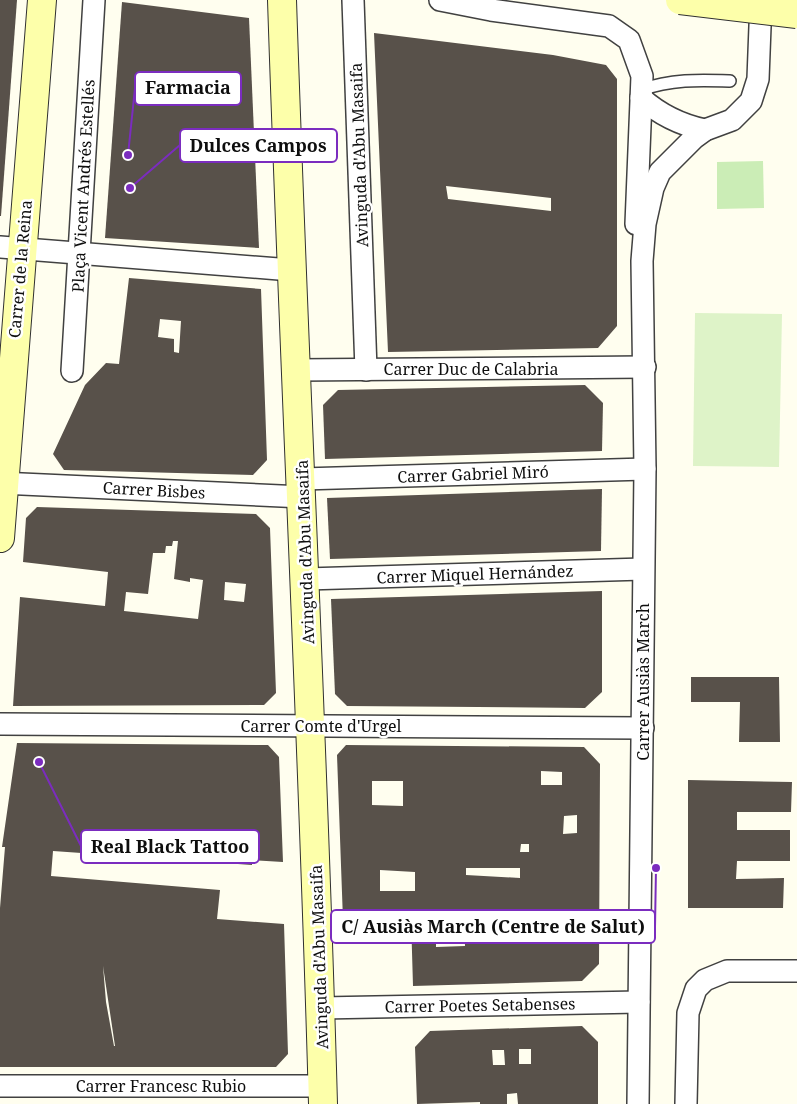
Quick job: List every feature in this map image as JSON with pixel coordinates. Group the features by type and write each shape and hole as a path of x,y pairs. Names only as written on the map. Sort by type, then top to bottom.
{"street":[{"name":"Carrer de la Reina","path":"0,538 11,248 42,0"},
{"name":"Plaça Vicent Andrés Estellés","path":"72,371 94,0"},
{"name":"Avinguda d'Abu Masaifa","path":"282,0 291,270 298,370 312,726 323,1095"},
{"name":"Avinguda d'Abu Masaifa","path":"353,0 366,370"},
{"name":"Carrer Ausiàs March","path":"440,0 491,10 609,26 629,40 642,76 636,224 642,261"},
{"path":"680,0 797,14"},
{"name":"Carrer Ausiàs March","path":"638,1104 645,469 642,261 645,224 653,188 660,172 683,146 705,130 732,120 741,112 753,96 760,61 761,0"},
{"path":"641,94 667,116 692,127 705,130"},
{"path":"11,248 78,255 291,270"},
{"name":"Carrer Duc de Calabria","path":"298,370 645,367"},
{"name":"Carrer Gabriel Miró","path":"302,488 645,469"},
{"name":"Carrer Bisbes","path":"3,483 302,488"},
{"name":"Carrer Miquel Hernández","path":"306,579 644,570"},
{"name":"Carrer Comte d'Urgel","path":"0,724 643,728"},
{"path":"686,1104 690,1002 696,989 705,980 727,971 797,971"},
{"name":"Carrer Poetes Setabenses","path":"321,1008 639,1002"},
{"name":"Carrer Francesc Rubio","path":"0,1086 323,1095"}],"lane":[{"path":"641,94 657,84 682,80 730,81"}],"green space":[{"path":"763,161 764,208 717,209 717,162"},
{"path":"695,313 782,314 779,467 693,466"}],"building":[{"path":"0,0 17,0 1,216 0,216"},
{"path":"122,2 249,18 259,248 105,238"},
{"path":"374,33 553,55 606,65 617,79 617,326 598,348 388,352","holes":["446,186 551,198 551,211 448,199"]},
{"path":"129,278 261,289 267,460 253,475 64,470 53,454 85,385 106,363 119,364","holes":["160,319 181,321 179,353 174,352 174,339 158,337"]},
{"path":"585,385 603,403 602,451 325,459 323,405 338,390"},
{"path":"602,489 601,551 330,559 327,498"},
{"path":"37,507 256,514 270,528 276,693 264,705 13,706 20,597 105,606 108,572 23,562 26,518","holes":["173,541 178,541 174,579 190,582 190,578 203,580 198,619 124,611 126,592 148,594 153,553 165,553 166,546 172,546","225,582 246,584 244,602 224,600"]},
{"path":"602,591 602,692 585,708 347,706 335,694 331,599"},
{"path":"691,677 779,677 780,742 739,742 740,702 691,702"},
{"path":"17,743 268,745 279,757 283,862 252,860 252,865 53,851 51,876 220,890 217,919 284,924 288,1054 276,1067 0,1067 0,908 5,847 2,847","holes":["103,966 115,1046 106,1002"]},
{"path":"346,745 584,747 600,764 599,964 582,981 413,986 411,918 343,920 337,755","holes":["541,771 562,772 562,785 541,785","372,781 403,781 403,806 372,805","577,815 577,833 563,834 564,816","521,844 529,844 529,852 520,852","466,868 520,868 520,878 466,875","380,870 415,872 415,891 380,891","464,920 465,946 436,947 436,921"]},
{"path":"688,780 792,782 791,812 737,812 737,830 790,830 790,861 737,861 736,879 784,878 783,908 688,908"},
{"path":"582,1026 598,1042 598,1104 518,1104 517,1093 507,1094 507,1104 480,1104 480,1102 417,1104 415,1047 430,1031","holes":["519,1049 531,1049 531,1064 519,1064","492,1050 504,1050 505,1065 493,1065"]}],"place":[{"name":"Farmacia","path":"128,155"},
{"name":"Dulces Campos","path":"130,188"},
{"name":"Real Black Tattoo","path":"39,762"},
{"name":"C/ Ausiàs March (Centre de Salut)","path":"656,868"}]}
